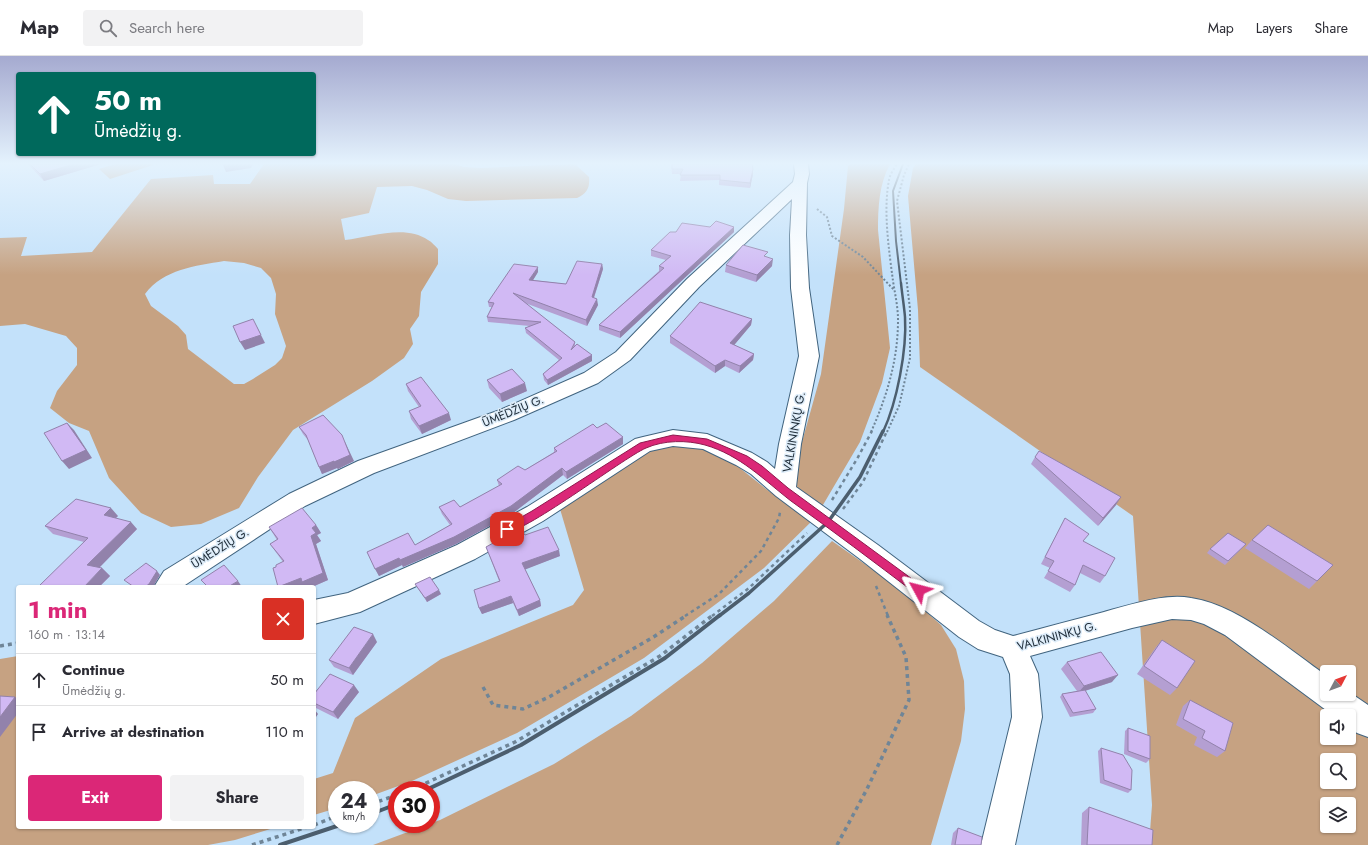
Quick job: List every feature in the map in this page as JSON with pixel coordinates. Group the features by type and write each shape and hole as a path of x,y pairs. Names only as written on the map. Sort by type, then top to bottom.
{"street":[{"name":"ŪMĖDŽIŲ G.","path":"168,585 173,579 297,500 366,467 507,414 591,378 623,356 693,284 779,201"},
{"name":"VALKININKŲ G.","path":"799,201 798,235 800,288 809,356 790,444 784,490 969,628 988,640 1013,648 1132,616 1172,608 1191,609 1211,615 1235,627 1320,688"},
{"path":"316,612 351,604 466,552 535,514 643,445 673,438 707,442 744,459 759,468 784,490"},
{"path":"998,845 1027,718 1024,674 1013,648"},
{"name":"VALKININKŲ G.","path":"1338,701 1368,723"}],"path":[{"path":"815,201 827,217 832,236 863,257 894,290"},
{"path":"827,521 875,427 886,396 896,359 898,320 891,268 888,201"},
{"path":"430,781 515,742 660,656 748,588 796,545 827,521 863,482 899,406 910,358 910,309 897,201"},
{"path":"483,687 493,705 523,709 549,697 652,638 720,594 761,551 779,518 784,490"},
{"path":"837,845 867,789 908,700 906,657 883,606 870,568 869,552"},
{"path":"0,646 16,643"},
{"path":"316,824 328,820"},
{"path":"252,845 301,829"}],"shaded area":[{"path":"133,201 373,201 369,213 341,219 345,240 399,232 419,235 428,240 438,249 438,264 421,292 419,316 410,329 413,344 404,358 372,381 293,430 258,477 239,508 201,524 171,527 141,513 109,478 89,431 69,423 50,408 57,391 77,365 77,348 66,336 25,324 0,326 0,238 27,237 21,256 92,252","holes":["224,261 244,263 261,268 271,278 276,294 275,314 286,346 282,358 275,365 244,384 234,384 188,349 186,335 178,326 151,306 145,294 161,279 191,267"]},
{"path":"845,201 879,201 878,230 890,348 882,383 860,442 820,510 798,491 793,474 821,374"},
{"path":"908,201 1368,201 1368,845 1149,845 1152,805 1133,516 920,367 918,310"},
{"path":"683,443 711,451 736,465 770,492 775,489 814,519 764,568 644,658 517,733 412,781 388,781 388,790 380,793 380,781 328,781 328,811 316,814 316,778 333,773 355,718 441,659 573,605 584,590 560,509 638,455 661,445"},
{"path":"832,541 899,588 941,625 956,649 964,681 965,709 961,741 931,845 373,845 405,833 440,833 440,820 554,764 631,716 702,663 774,601"},
{"path":"16,656 16,829 271,829 235,840 208,845 0,845 0,659"}],"building":[{"path":"716,221 734,227 620,332 599,325 664,268 659,266 671,256 651,250 670,232 676,232 682,223 710,227"},
{"path":"743,245 768,252 764,256 773,259 757,275 726,265"},
{"path":"577,261 602,264 592,297 597,299 586,320 513,293 575,342 571,350 577,344 592,355 547,380 543,374 562,358 525,328 541,322 487,317 494,303 488,302 514,264 538,267 529,280 566,284"},
{"path":"700,302 752,319 730,343 754,354 740,366 725,360 715,366 670,336"},
{"path":"253,319 261,335 240,342 233,326"},
{"path":"512,369 525,383 500,394 487,380"},
{"path":"421,377 449,413 419,426 409,411 421,406 406,384"},
{"path":"323,415 342,435 350,455 319,467 306,435 299,427"},
{"path":"67,423 86,450 62,461 44,433"},
{"path":"606,423 623,437 566,472 562,468 511,506 454,537 375,569 367,552 408,533 415,545 452,524 439,507 454,500 460,507 502,484 497,480 518,466 525,470 557,451 554,448 593,424 597,428"},
{"path":"1039,451 1121,497 1103,518 1035,457"},
{"path":"76,499 111,508 104,515 131,522 87,565 102,568 86,585 40,585 88,538 45,526"},
{"path":"302,508 316,525 312,528 316,533 311,536 323,573 302,582 301,578 283,585 277,585 273,568 284,561 270,544 278,539 269,527"},
{"path":"1065,518 1089,534 1083,541 1115,558 1105,576 1083,565 1075,585 1048,571 1054,561 1045,557"},
{"path":"1268,525 1333,565 1317,581 1252,540"},
{"path":"548,527 559,550 522,563 540,600 517,610 511,596 479,608 474,590 500,581 486,547 520,528 525,535"},
{"path":"1228,533 1246,544 1228,561 1210,549"},
{"path":"146,563 157,571 148,585 131,585 124,580"},
{"path":"224,565 238,581 231,585 206,585 201,580"},
{"path":"430,577 439,590 425,598 415,584"},
{"path":"354,627 373,634 349,668 329,660"},
{"path":"1162,640 1195,661 1177,688 1144,666"},
{"path":"1101,652 1118,675 1084,686 1067,662"},
{"path":"330,674 354,685 333,712 316,704 316,692"},
{"path":"1085,690 1096,709 1073,713 1062,694"},
{"path":"0,696 15,697 0,717"},
{"path":"1190,700 1233,723 1225,751 1202,738 1205,731 1183,719"},
{"path":"1128,728 1150,736 1150,759 1128,751"},
{"path":"1101,748 1123,755 1132,770 1131,790 1104,780"},
{"path":"1089,807 1153,830 1152,845 1087,845"},
{"path":"958,828 982,837 981,845 955,845"}],"railway":[{"path":"894,201 901,284"},
{"path":"883,432 893,406 903,360 905,317 901,283"},
{"path":"719,616 749,593 828,522 860,477 883,431"},
{"path":"440,783 521,745 665,658 720,615"},
{"path":"380,811 388,807"},
{"path":"280,845 328,829"}],"route":[{"path":"507,529 535,514 643,445 673,438 707,442 744,459 759,468 784,490 919,590"}]}
